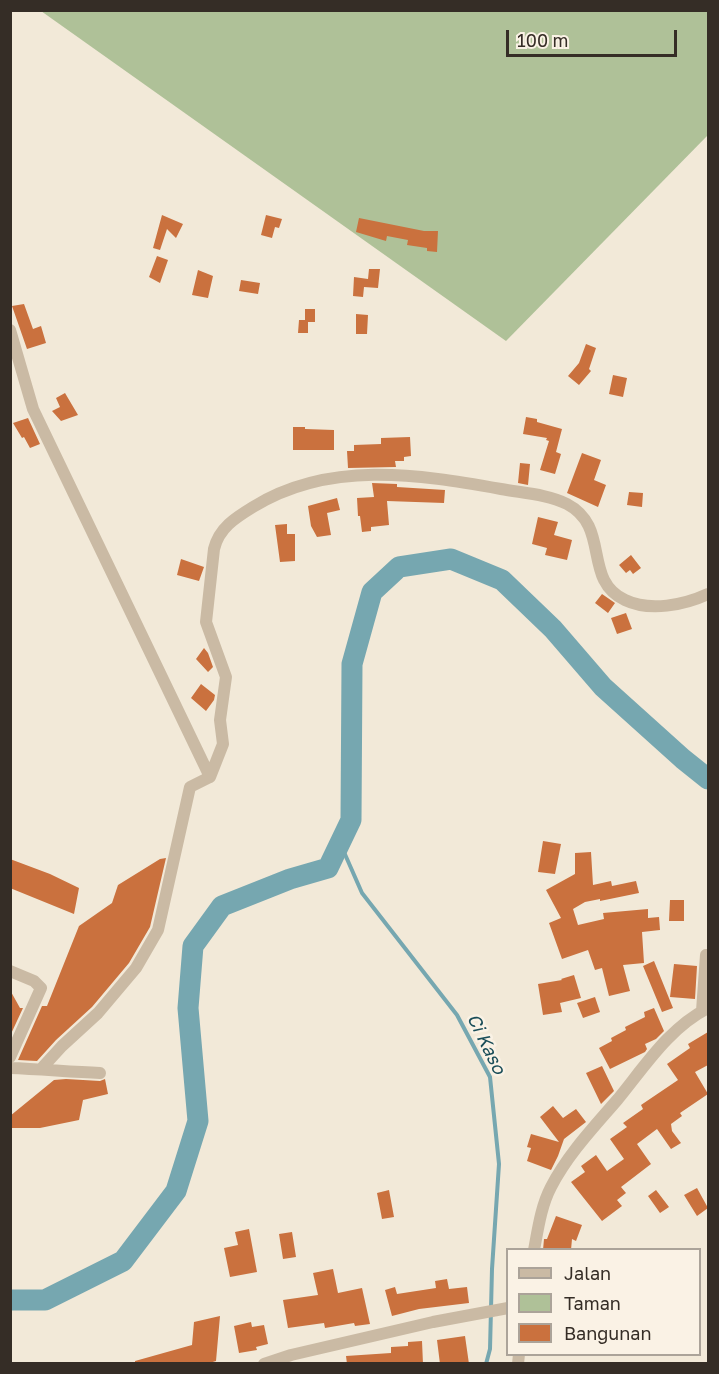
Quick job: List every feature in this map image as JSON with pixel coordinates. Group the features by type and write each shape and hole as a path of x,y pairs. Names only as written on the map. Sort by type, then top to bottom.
{"street":[{"path":"10,330 33,409 210,777"},
{"path":"41,1069 98,1013 136,968 158,930 190,787 210,777 223,744 220,720 226,677 206,622 216,538 234,519 261,502 288,490 324,479 386,474 446,480 545,496 564,502 575,509 585,518 592,531 600,573 609,589 624,600 640,605 660,607 701,598 708,594"},
{"path":"534,1248 540,1218 550,1189 573,1153 667,1038 705,1010 706,955"},
{"path":"10,970 34,981 41,988 10,1058"},
{"path":"10,1068 100,1073"},
{"path":"264,1364 291,1355 378,1334 506,1308"}],"green space":[{"path":"41,11 708,11 708,135 506,341"}],"building":[{"path":"162,215 183,224 176,238 167,229 160,250 153,248"},
{"path":"266,215 282,219 279,228 275,227 272,238 261,235"},
{"path":"359,218 424,231 438,231 437,252 407,245 408,240 387,236 386,241 356,232"},
{"path":"157,256 168,260 160,283 149,277"},
{"path":"369,269 380,269 378,288 364,287 363,297 353,296 354,277 368,279"},
{"path":"198,270 213,276 208,298 192,295"},
{"path":"241,280 260,283 258,294 239,291"},
{"path":"24,304 33,329 41,326 46,343 27,349 12,306"},
{"path":"305,309 315,309 315,322 308,322 308,333 298,333 299,320 305,320"},
{"path":"356,314 368,315 367,334 356,334"},
{"path":"586,344 596,348 589,369 591,371 579,385 568,376 579,363"},
{"path":"613,375 627,378 623,397 609,394"},
{"path":"65,393 78,415 61,421 52,411 60,407 56,398"},
{"path":"526,417 562,429 556,452 561,454 555,474 540,470 549,441 546,440 547,438 523,434"},
{"path":"28,418 40,444 30,448 13,423"},
{"path":"293,427 334,430 334,450 293,450"},
{"path":"410,437 411,456 404,457 404,461 395,461 396,467 348,468 347,451 354,451 354,445 381,444 381,438"},
{"path":"582,453 601,460 594,480 606,485 598,507 567,493"},
{"path":"520,463 530,464 528,485 518,483"},
{"path":"372,483 445,490 444,503 387,501 389,525 371,527 371,531 362,532 357,498 374,497"},
{"path":"629,492 643,493 642,507 627,505"},
{"path":"337,498 340,510 327,513 331,535 317,537 311,526 308,506"},
{"path":"538,517 558,522 554,535 572,540 567,560 545,555 547,548 532,544"},
{"path":"287,524 287,534 295,534 295,561 280,562 275,525"},
{"path":"631,555 641,568 633,574 630,570 626,573 619,565"},
{"path":"181,559 204,567 199,581 177,575"},
{"path":"602,594 615,603 608,613 595,603"},
{"path":"626,613 632,629 617,634 611,618"},
{"path":"204,648 213,667 208,672 196,659"},
{"path":"201,684 215,695 206,711 191,698"},
{"path":"543,841 561,844 555,874 538,872"},
{"path":"591,852 593,885 611,881 612,886 636,881 639,893 585,902 573,909 578,925 604,919 603,913 648,909 648,918 659,917 660,930 642,932 644,963 623,965 630,991 609,996 602,968 595,970 588,950 562,959 549,923 561,918 546,890 575,874 575,853"},
{"path":"166,858 150,927 129,963 92,1007 37,1061 18,1060 42,1006 47,1006 79,926 112,903 118,885 160,859"},
{"path":"10,859 79,888 74,914 10,888"},
{"path":"670,900 684,900 684,921 669,921"},
{"path":"654,961 673,1008 662,1012 643,966"},
{"path":"674,964 697,966 695,999 670,997"},
{"path":"574,975 581,998 560,1003 562,1012 543,1015 538,984 562,980"},
{"path":"10,990 20,1008 23,1008 10,1036"},
{"path":"595,997 600,1012 583,1018 577,1003"},
{"path":"654,1008 664,1031 656,1039 645,1044 647,1049 645,1052 610,1069 599,1048 626,1030 625,1027 645,1017 644,1012"},
{"path":"708,1032 708,1065 695,1072 708,1094 680,1113 682,1116 671,1124 672,1131 681,1143 671,1149 657,1129 637,1144 651,1164 621,1187 626,1193 617,1200 622,1206 602,1221 571,1182 585,1172 581,1166 596,1155 607,1171 624,1159 610,1139 627,1127 623,1123 643,1109 641,1105 678,1080 667,1064 690,1048 688,1044"},
{"path":"602,1066 614,1091 601,1104 586,1073"},
{"path":"105,1079 108,1094 83,1100 79,1120 40,1128 10,1128 10,1116 54,1080 100,1081"},
{"path":"553,1106 563,1118 576,1109 586,1122 564,1139 551,1170 527,1161 531,1148 527,1147 531,1134 559,1142 540,1117"},
{"path":"697,1188 708,1208 697,1216 684,1195"},
{"path":"389,1190 394,1217 382,1219 377,1193"},
{"path":"656,1190 669,1207 660,1213 648,1196"},
{"path":"556,1216 582,1225 576,1241 572,1239 571,1248 543,1248 544,1239 547,1239"},
{"path":"249,1229 257,1272 230,1277 224,1248 238,1245 235,1232"},
{"path":"292,1232 296,1257 283,1259 279,1234"},
{"path":"333,1269 338,1293 362,1288 370,1324 355,1326 354,1323 325,1328 324,1323 288,1328 283,1300 318,1295 313,1273"},
{"path":"447,1279 449,1289 467,1287 469,1303 419,1309 392,1316 385,1290 395,1287 397,1294 436,1288 435,1281"},
{"path":"220,1316 216,1361 206,1364 135,1364 135,1361 192,1345 194,1322"},
{"path":"251,1322 252,1327 264,1325 268,1344 256,1347 257,1350 239,1353 234,1326"},
{"path":"465,1336 469,1364 440,1364 437,1340"},
{"path":"422,1341 423,1364 347,1364 346,1356 391,1353 391,1347 408,1346 408,1342"}],"waterway":[{"path":"10,1300 45,1300 123,1261 176,1191 198,1121 188,1008 193,946 222,906 290,879 328,868 351,820 352,664 372,592 399,567 451,559 502,580 553,629 603,687 708,779"},
{"name":"Ci Kaso","path":"340,843 362,893 457,1015 490,1077 499,1164 492,1269 490,1349 486,1364"}]}
